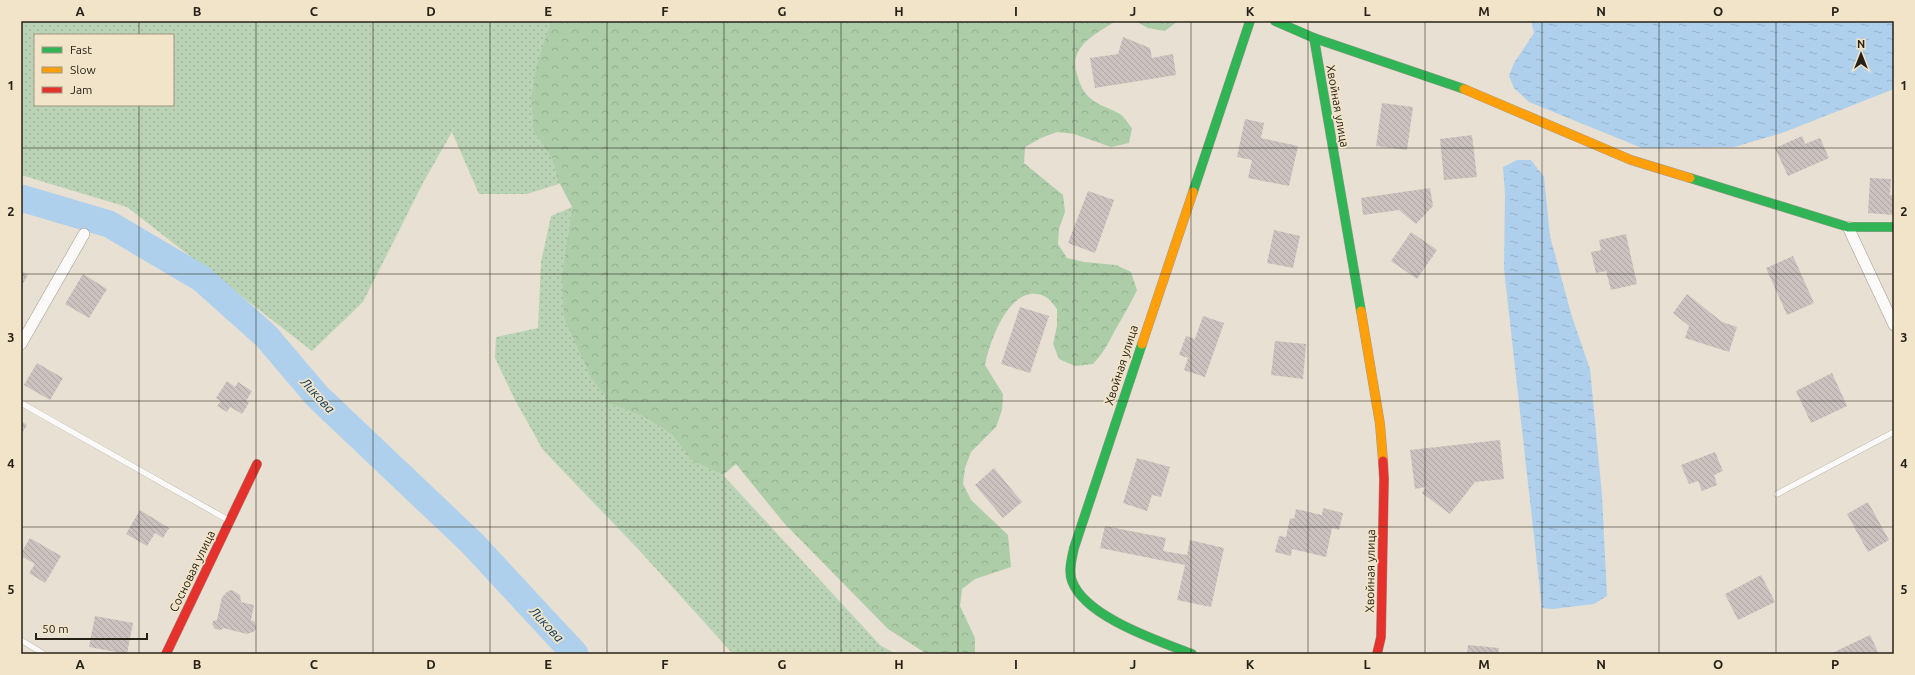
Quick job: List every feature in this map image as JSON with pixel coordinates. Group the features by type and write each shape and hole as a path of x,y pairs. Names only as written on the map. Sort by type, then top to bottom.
{"street":[{"name":"Хвойная улица","path":"1192,654 1147,636 1098,611 1079,595 1072,582 1070,566 1079,533 1250,21"},
{"path":"1274,21 1314,38 1462,88 1631,160 1848,227 1894,227"},
{"name":"Хвойная улица","path":"1314,38 1380,424 1384,479 1381,637 1377,654"},
{"path":"1848,227 1894,325"},
{"path":"21,344 84,234"},
{"name":"Сосновая улица","path":"166,654 257,464"}],"lane":[{"path":"21,403 230,521"},
{"path":"1777,494 1894,432"},
{"path":"21,640 44,654"}],"green space":[{"path":"21,21 564,21 562,183 527,194 479,194 452,132 424,181 363,302 312,351 127,207 21,175"},
{"path":"551,21 1116,21 1085,43 1079,50 1075,67 1081,86 1088,96 1093,101 1120,114 1132,128 1129,143 1111,147 1074,134 1057,132 1041,138 1025,147 1024,163 1063,195 1065,212 1059,229 1058,244 1067,258 1084,262 1116,265 1131,272 1137,290 1106,348 1093,364 1075,366 1059,359 1053,344 1057,326 1057,309 1050,300 1044,296 1032,294 1021,297 1012,305 997,328 985,365 1003,394 1002,410 996,427 971,452 965,468 963,484 971,500 1008,535 1011,567 975,579 962,589 960,606 975,638 975,654 927,654 888,629 784,523 736,464 723,475 691,460 672,435 645,417 613,405 592,379 564,318 562,276 572,207 558,180 553,159 534,132 531,98 537,64"},
{"path":"1135,21 1178,21 1165,31 1148,28"},
{"path":"572,207 567,242 613,405 645,417 672,435 691,460 723,475 880,645 896,654 733,654 639,550 543,450 514,398 495,358 496,337 538,328 541,262 551,216"}],"water":[{"path":"1531,21 1894,21 1894,89 1782,133 1734,147 1642,148 1529,102 1514,88 1509,76 1514,63 1534,33"},
{"path":"1517,160 1531,160 1544,177 1550,236 1572,317 1590,369 1602,495 1607,596 1594,604 1553,609 1542,608 1504,269 1505,194 1503,167"}],"building":[{"path":"1123,37 1150,48 1152,58 1173,54 1176,75 1095,88 1090,58 1118,54"},
{"path":"1382,103 1413,107 1407,150 1376,146"},
{"path":"1245,119 1264,123 1261,138 1298,146 1289,186 1248,178 1252,160 1237,157"},
{"path":"1472,135 1477,177 1444,180 1440,139"},
{"path":"1802,136 1805,144 1820,138 1829,158 1788,176 1775,148"},
{"path":"1870,178 1891,179 1890,195 1894,195 1894,215 1868,213"},
{"path":"1430,188 1433,206 1416,224 1399,210 1363,215 1361,198"},
{"path":"1088,191 1114,200 1095,253 1068,243"},
{"path":"1274,230 1300,236 1293,268 1267,263"},
{"path":"1411,232 1437,250 1417,279 1391,261"},
{"path":"1626,234 1637,284 1611,290 1606,271 1596,273 1591,252 1601,250 1599,240"},
{"path":"1793,256 1814,303 1787,315 1766,268"},
{"path":"21,271 28,275 21,287"},
{"path":"83,274 107,289 89,318 65,304"},
{"path":"1687,294 1722,322 1737,327 1729,352 1685,338 1689,326 1673,313"},
{"path":"1020,307 1049,316 1030,373 1001,364"},
{"path":"1203,316 1224,323 1205,377 1184,370 1188,358 1179,355 1186,336 1195,339"},
{"path":"1275,341 1306,344 1303,379 1271,375"},
{"path":"37,363 63,378 50,400 24,385"},
{"path":"1832,373 1847,406 1811,423 1796,391"},
{"path":"227,381 235,387 238,382 252,391 246,401 249,403 242,414 230,407 227,412 217,406 221,401 216,398"},
{"path":"21,421 27,425 21,435"},
{"path":"1500,440 1504,479 1475,482 1450,514 1422,493 1426,487 1415,489 1410,450"},
{"path":"1715,452 1723,471 1714,475 1717,485 1702,491 1698,481 1689,484 1681,465"},
{"path":"1137,458 1170,467 1161,497 1152,495 1147,511 1123,503"},
{"path":"994,468 1022,502 1003,518 975,485"},
{"path":"1868,502 1889,540 1868,552 1847,514"},
{"path":"1323,508 1343,513 1339,530 1332,528 1326,557 1292,549 1291,556 1275,552 1279,536 1286,537 1290,518 1294,519 1296,509 1322,515"},
{"path":"140,510 169,528 163,538 155,533 147,546 126,534"},
{"path":"1105,526 1166,538 1163,551 1187,555 1190,540 1224,548 1211,607 1177,600 1185,565 1100,548"},
{"path":"30,538 61,556 45,583 29,573 35,564 21,556 21,553"},
{"path":"1761,575 1775,602 1738,620 1725,594"},
{"path":"232,590 240,595 241,602 254,605 251,620 255,622 256,629 253,632 247,634 223,628 221,630 215,629 212,624 213,621 217,620 222,597 228,591"},
{"path":"95,616 133,623 127,654 89,647"},
{"path":"1870,635 1879,654 1830,654"},
{"path":"1468,645 1499,648 1498,654 1467,654"}],"waterway":[{"name":"Ликова","path":"21,198 109,224 202,279 266,336 317,396 472,543 575,654"}],"traffic: fast":[{"path":"1193,192 1250,21"},
{"path":"1275,21 1314,38 1464,89"},
{"path":"1314,38 1361,311"},
{"path":"1690,178 1848,227 1894,227"},
{"path":"1142,344 1074,548 1070,573 1072,581 1080,594 1092,606 1107,616 1143,635 1192,654"}],"traffic: slow":[{"path":"1464,89 1631,160 1690,178"},
{"path":"1142,344 1193,192"},
{"path":"1361,311 1380,424 1383,461"}],"traffic: jam":[{"path":"1377,654 1381,637 1384,479 1383,461"},
{"path":"166,654 257,464"}]}
